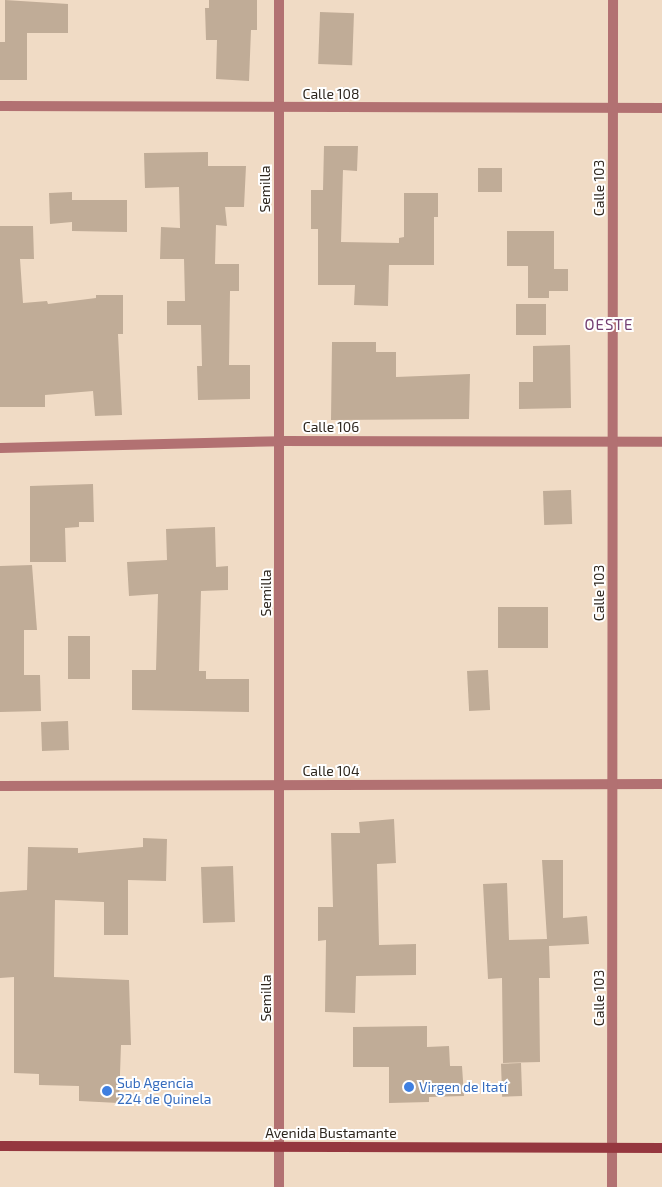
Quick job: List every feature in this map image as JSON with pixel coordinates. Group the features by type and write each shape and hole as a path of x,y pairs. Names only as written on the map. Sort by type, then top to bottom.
{"main road":[{"name":"Avenida Bustamante","path":"0,1146 662,1148"}],"street":[{"name":"Semilla","path":"279,0 279,1187"},
{"name":"Calle 103","path":"612,1187 613,0"},
{"name":"Calle 108","path":"0,106 662,108"},
{"name":"Calle 106","path":"0,448 280,441 662,442"},
{"name":"Calle 104","path":"0,786 662,784"}],"building":[{"path":"5,0 68,4 68,33 27,33 27,80 0,80 0,42 5,42"},
{"path":"209,0 257,0 257,30 251,30 249,81 216,79 217,40 206,40 205,8 209,8"},
{"path":"320,12 354,13 352,65 318,64"},
{"path":"324,146 358,146 357,171 343,170 341,242 399,243 399,238 404,237 404,193 438,193 438,217 434,217 434,265 389,265 388,306 354,305 355,285 318,285 318,229 311,229 311,190 323,190"},
{"path":"208,152 208,166 246,166 244,207 225,207 227,226 216,225 215,264 239,264 239,291 230,291 229,365 250,365 250,399 198,400 197,366 202,366 201,325 167,325 167,301 185,301 184,259 160,259 161,227 180,228 179,187 145,188 144,153"},
{"path":"478,168 502,168 502,192 478,192"},
{"path":"72,192 72,200 127,200 127,232 72,231 72,222 50,224 49,193"},
{"path":"0,226 33,226 34,259 20,259 23,303 47,301 48,304 96,298 96,295 123,295 123,334 118,334 122,415 95,416 93,391 45,395 45,407 0,407"},
{"path":"507,231 554,231 554,269 568,269 568,291 549,291 549,298 528,298 528,266 507,266"},
{"path":"516,304 546,304 546,335 516,335"},
{"path":"332,342 376,342 376,352 396,352 396,377 470,374 469,419 331,420"},
{"path":"570,345 571,408 519,409 519,382 533,382 533,346"},
{"path":"93,484 94,522 79,522 79,527 65,528 66,562 30,562 30,486"},
{"path":"571,490 572,524 544,525 543,491"},
{"path":"215,527 216,567 228,566 228,590 201,591 199,671 206,671 206,679 249,679 249,712 132,710 132,670 156,670 158,594 129,596 127,562 167,560 166,529"},
{"path":"32,565 37,630 24,630 24,675 40,675 41,711 0,712 0,566"},
{"path":"498,607 548,607 548,648 498,648"},
{"path":"68,636 90,636 90,679 68,679"},
{"path":"488,670 490,710 469,711 467,671"},
{"path":"68,721 69,750 42,751 41,722"},
{"path":"394,819 396,863 377,864 379,945 416,944 416,975 356,976 355,1013 325,1012 326,940 318,941 318,907 333,907 331,833 360,833 359,822"},
{"path":"143,838 167,839 166,881 128,880 128,935 104,935 104,902 55,900 54,977 129,980 131,1045 121,1045 119,1103 79,1101 79,1086 39,1085 39,1074 14,1073 14,977 0,978 0,892 27,890 28,847 78,848 78,853 143,847"},
{"path":"542,860 563,860 563,918 587,916 589,944 549,946 550,978 539,978 540,1062 503,1063 502,978 488,979 483,884 507,883 509,940 547,939"},
{"path":"233,866 235,922 203,923 201,867"},
{"path":"427,1026 427,1047 449,1046 450,1066 462,1066 464,1096 429,1097 429,1102 389,1103 389,1067 353,1067 353,1027"},
{"path":"521,1063 522,1096 502,1097 501,1064"}],"place":[{"name":"Virgen de Itatí","path":"409,1087"},
{"name":"Sub Agencia 224 de Quinela","path":"107,1091"}],"district":[{"name":"OESTE","path":"609,325"}]}
